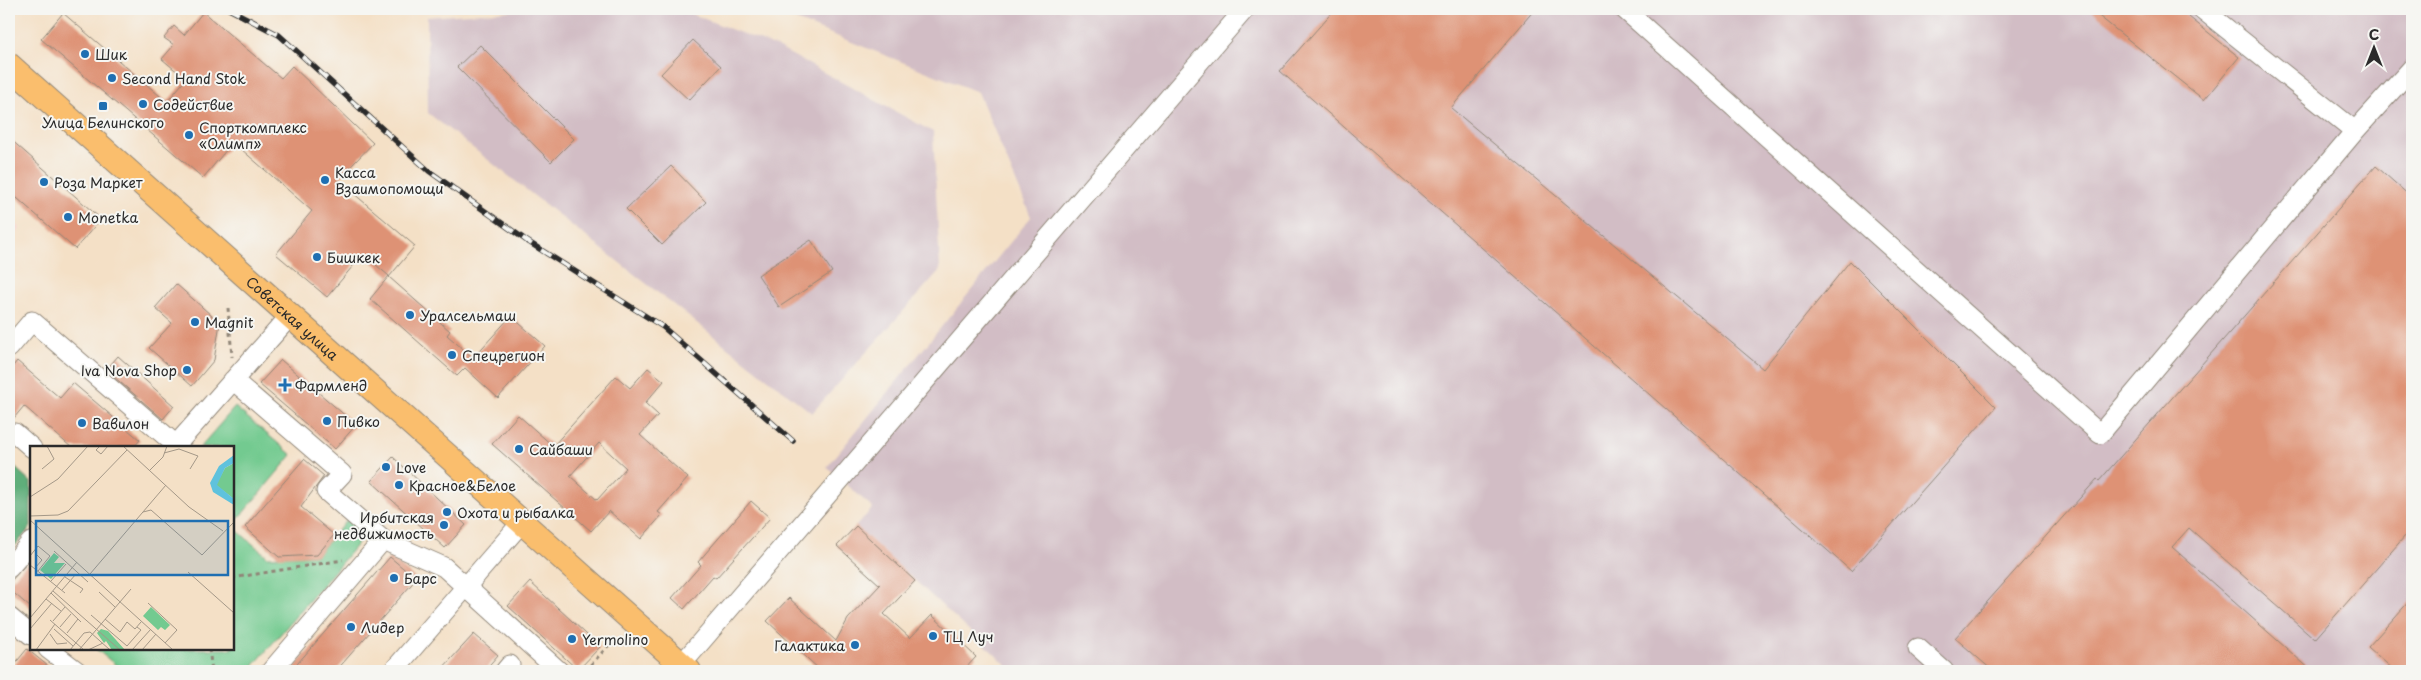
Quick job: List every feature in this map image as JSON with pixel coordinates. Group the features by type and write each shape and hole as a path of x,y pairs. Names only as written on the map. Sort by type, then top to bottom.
{"main road":[{"name":"Советская улица","path":"9,65 685,668"}],"street":[{"path":"685,668 1244,9"},
{"path":"1624,9 2100,434 2355,131 2412,68"},
{"path":"2202,9 2355,131"},
{"path":"9,348 32,321 175,446 290,316"},
{"path":"233,380 342,474 326,491 383,540 444,567 559,671"},
{"path":"15,433 30,446"},
{"path":"393,671 522,522"},
{"path":"271,671 383,540"},
{"path":"9,568 30,543"},
{"path":"9,617 29,632"},
{"path":"1918,648 1944,671"},
{"path":"49,650 77,671"}],"path":[{"path":"228,308 233,380"},
{"path":"234,578 370,555"},
{"path":"585,671 609,646"},
{"path":"210,650 212,671"}],"shaded area":[{"path":"538,9 679,9 777,47 933,132 940,270 812,413 428,113 427,17"},
{"path":"768,9 2412,9 2412,671 1013,671 856,526 873,508 827,467 1031,217 978,92"},
{"path":"9,218 20,228 9,241"}],"green space":[{"path":"235,407 292,455 234,524 234,446 201,446"},
{"path":"9,462 30,481 30,528 9,553"},
{"path":"347,520 365,535 249,671 123,671 97,650 234,650 234,528 268,557 317,555"}],"building":[{"path":"1335,9 1535,9 1451,108 1763,369 1850,261 1996,407 1851,571 1280,71"},
{"path":"2090,9 2179,9 2239,57 2204,100"},
{"path":"203,12 281,78 292,66 373,143 338,180 415,246 389,277 450,331 447,335 473,358 511,316 545,346 498,398 465,368 457,376 370,299 389,276 363,254 327,297 276,254 312,211 233,142 203,178 41,39 63,13 167,102 186,79 162,59 174,45 164,38 174,26 184,35"},
{"path":"693,40 721,66 689,100 661,74"},
{"path":"480,45 574,139 551,162 457,67"},
{"path":"9,138 101,219 75,249 9,191"},
{"path":"671,166 706,202 662,245 626,209"},
{"path":"2376,166 2412,198 2412,528 2315,639 2189,528 2172,547 2312,671 1993,671 1955,638 2097,479 2099,481"},
{"path":"811,240 832,272 779,307 758,275"},
{"path":"176,284 220,323 214,360 192,386 149,348 172,323 155,308"},
{"path":"118,356 174,406 163,419 106,370"},
{"path":"281,360 356,425 335,449 259,384"},
{"path":"17,361 60,398 73,383 140,440 135,446 70,446 24,406 9,424 9,371"},
{"path":"648,368 664,381 645,403 658,415 640,435 688,478 658,512 662,515 641,539 609,511 591,531 492,444 518,415 553,446 616,376 630,388","holes":["599,443 626,468 597,500 570,476"]},
{"path":"393,457 466,525 445,548 371,481"},
{"path":"304,459 324,476 301,507 334,535 317,555 279,557 245,527"},
{"path":"751,501 770,518 716,578 713,576 684,609 672,598 701,565 698,562"},
{"path":"856,526 915,581 884,614 910,638 932,615 976,657 963,671 821,671 767,621 789,598 836,641 848,619 880,585 837,546"},
{"path":"390,557 416,579 411,585 336,671 291,671"},
{"path":"30,560 30,607 9,589 9,583"},
{"path":"530,582 600,647 578,670 508,606"},
{"path":"2412,598 2412,671 2395,671 2368,647"},
{"path":"474,634 498,655 484,671 440,671"},
{"path":"27,649 54,671 9,671"}],"railway":[{"path":"229,9 279,35 429,171 527,241 663,327 793,441"}],"place":[{"name":"Шик","path":"85,54"},
{"name":"Second Hand Stok","path":"112,78"},
{"name":"Содействие","path":"143,104"},
{"name":"Улица Белинского","path":"103,106"},
{"name":"Спорткомплекс «Олимп»","path":"189,135"},
{"name":"Касса Взаимопомощи","path":"325,180"},
{"name":"Роза Маркет","path":"44,182"},
{"name":"Monetka","path":"68,217"},
{"name":"Бишкек","path":"317,257"},
{"name":"Уралсельмаш","path":"410,315"},
{"name":"Magnit","path":"195,322"},
{"name":"Спецрегион","path":"452,355"},
{"name":"Iva Nova Shop","path":"187,370"},
{"name":"Фармленд","path":"285,385"},
{"name":"Пивко","path":"327,421"},
{"name":"Вавилон","path":"82,423"},
{"name":"Сайбаши","path":"519,449"},
{"name":"Love","path":"386,467"},
{"name":"Красное&Белое","path":"399,485"},
{"name":"Охота и рыбалка","path":"447,512"},
{"name":"Ирбитская недвижимость","path":"444,525"},
{"name":"Барс","path":"394,578"},
{"name":"Лидер","path":"351,627"},
{"name":"ТЦ Луч","path":"933,636"},
{"name":"Yermolino","path":"572,639"},
{"name":"Галактика","path":"855,645"}]}
